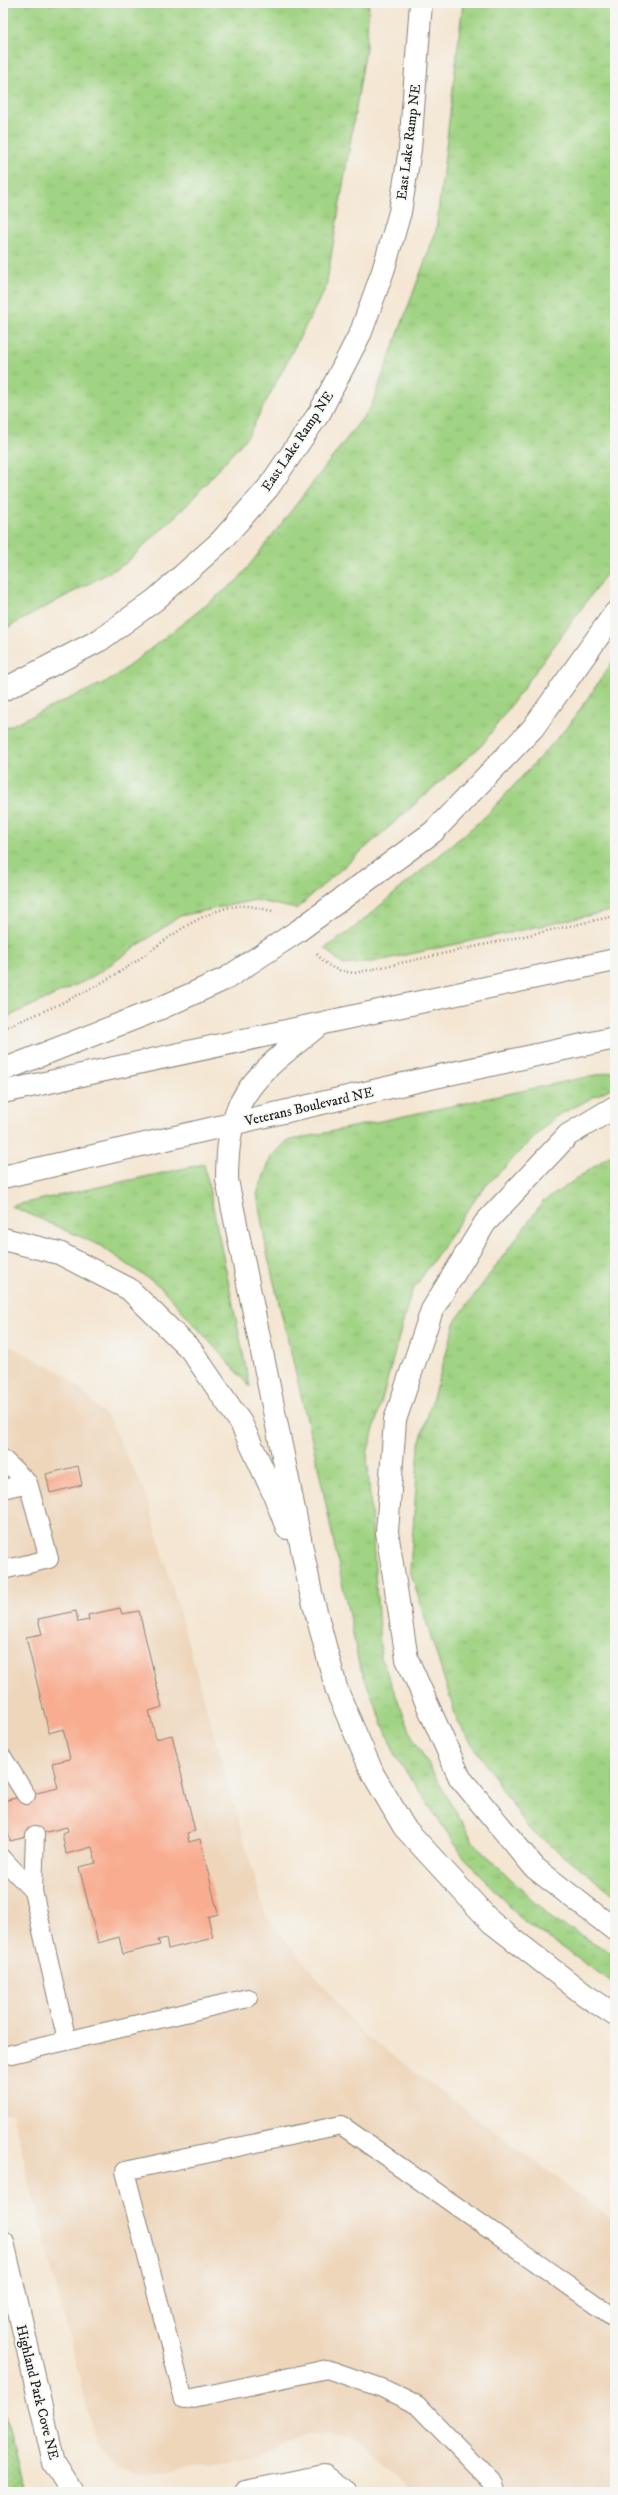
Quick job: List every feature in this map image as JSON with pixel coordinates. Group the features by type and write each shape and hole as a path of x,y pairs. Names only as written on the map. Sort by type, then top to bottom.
{"main road":[{"name":"East Lake Ramp NE","path":"3,690 100,640 167,590 220,542 263,493 320,412 361,332 383,271 400,212 410,150 422,3"},
{"path":"3,1070 161,1008 226,978 298,931 433,832 533,728 615,613"},
{"path":"3,1092 615,960"},
{"path":"320,1024 271,1066 245,1095 234,1123 228,1151 227,1180 311,1593 337,1691 373,1774 404,1827 491,1922 585,1995 615,2015"},
{"name":"Veterans Boulevard NE","path":"3,1178 234,1123 615,1038"},
{"path":"615,1107 568,1135 484,1224 432,1310 395,1420 386,1532 407,1659 460,1778 535,1868 615,1930"},
{"path":"3,1239 59,1253 129,1289 191,1350 241,1423 274,1494 311,1593"},
{"name":"Highland Park Cove NE","path":"3,2242 54,2463 72,2492"},
{"path":"245,2492 324,2476 346,2492"}],"lane":[{"path":"3,1459 28,1483 49,1559 3,1570"},
{"path":"3,1489 28,1483"},
{"path":"3,1758 26,1795"},
{"path":"35,1835 33,1891 67,2041"},
{"path":"3,1859 33,1891"},
{"path":"3,2056 248,1998"},
{"path":"496,2492 494,2484 417,2405 382,2388 327,2369 184,2400 125,2171 341,2125 615,2318"}],"path":[{"path":"3,1028 78,995 124,970 193,922 221,911 248,906 274,912 286,917 325,964 337,971 354,973 615,916"}],"shaded area":[{"path":"3,1342 66,1375 108,1418 146,1494 265,1914 362,2033 615,2221 615,2492 410,2492 401,2474 356,2439 304,2435 257,2454 168,2475 146,2474 116,2466 96,2443 12,2113 3,2115"}],"green space":[{"path":"3,3 369,3 366,48 326,287 248,436 186,506 125,564 3,630"},
{"path":"463,3 615,3 615,556 605,576 482,745 296,909 255,900 180,916 91,978 3,1019 3,729 112,679 238,580 371,407 436,231"},
{"path":"615,658 615,910 373,962 343,965 325,948 349,932 486,816 570,724"},
{"path":"615,1071 615,1086 555,1117 481,1191 411,1293 367,1454 381,1658 412,1736 474,1843 551,1918 615,1955 615,1984 523,1921 463,1856 396,1757 359,1664 318,1466 267,1253 257,1194 271,1157 287,1141"},
{"path":"615,1152 615,1895 529,1829 458,1723 410,1570 419,1445 456,1320 543,1202"},
{"path":"204,1164 250,1387 161,1287 99,1245 11,1206"},
{"path":"3,2403 24,2492 3,2492"}],"building":[{"path":"78,1466 82,1485 50,1493 46,1474"},
{"path":"120,1608 122,1614 139,1611 162,1707 149,1711 156,1739 172,1735 195,1831 187,1833 189,1842 200,1839 218,1914 208,1917 213,1938 168,1949 166,1938 158,1940 160,1945 123,1954 119,1937 98,1943 79,1867 96,1863 92,1847 66,1854 62,1833 68,1831 67,1827 10,1841 3,1811 3,1801 58,1788 52,1763 70,1759 63,1729 49,1733 26,1637 42,1634 38,1619 76,1611 78,1622 89,1620 88,1615"}]}
